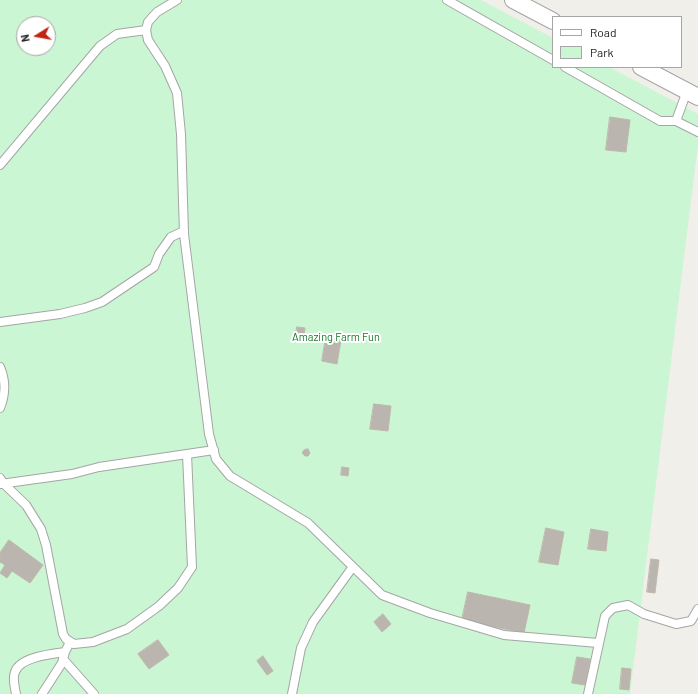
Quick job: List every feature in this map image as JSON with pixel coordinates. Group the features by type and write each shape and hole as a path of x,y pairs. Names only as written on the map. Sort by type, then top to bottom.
{"street":[{"path":"513,0 552,20"},
{"path":"643,68 693,94"}],"lane":[{"path":"177,0 157,12 148,22 146,30 148,40 165,66 177,93 181,134 184,231 206,412 216,459 230,476 308,523 352,568 382,595 437,615 504,635 598,643"},
{"path":"447,0 552,59"},
{"path":"0,165 100,46 117,34 146,30"},
{"path":"567,68 660,121 676,121 698,132"},
{"path":"676,121 693,94"},
{"path":"0,322 60,314 102,302 154,267 159,254 170,237 184,231"},
{"path":"0,367 4,376 5,389 0,408"},
{"path":"1,482 72,474 99,468 214,450"},
{"path":"1,482 26,505 41,529 46,545 63,634 70,642 74,644 93,642 127,629 159,606 178,588 192,567 187,454"},
{"path":"292,694 301,648 313,622 352,568"},
{"path":"588,694 605,616 613,608 628,605 644,614 676,624 695,621 698,609"},
{"path":"42,694 64,656 70,642"},
{"path":"16,694 14,684 15,672 23,662 46,654 64,656 94,694"}],"green space":[{"name":"Amazing Farm Fun","path":"0,0 481,0 552,37 552,68 611,68 698,114 698,144 630,694 0,694"}],"building":[{"path":"610,117 630,120 626,152 606,150"},
{"path":"297,327 305,328 303,342 295,341"},
{"path":"326,337 341,340 337,364 322,361"},
{"path":"374,404 391,406 388,431 370,429"},
{"path":"308,449 310,453 308,456 305,456 302,453 304,450"},
{"path":"342,467 349,468 348,476 341,475"},
{"path":"546,528 564,532 558,565 539,562"},
{"path":"591,529 608,532 606,551 588,549"},
{"path":"9,540 43,565 30,583 12,571 7,578 0,573 5,565 0,562 0,553"},
{"path":"651,559 659,560 655,593 647,592"},
{"path":"468,592 530,605 524,633 462,620"},
{"path":"383,614 391,624 382,632 374,622"},
{"path":"158,640 169,655 149,669 138,654"},
{"path":"263,656 273,671 267,675 257,661"},
{"path":"577,657 590,659 585,685 572,683"},
{"path":"622,668 631,669 629,690 620,689"}]}
